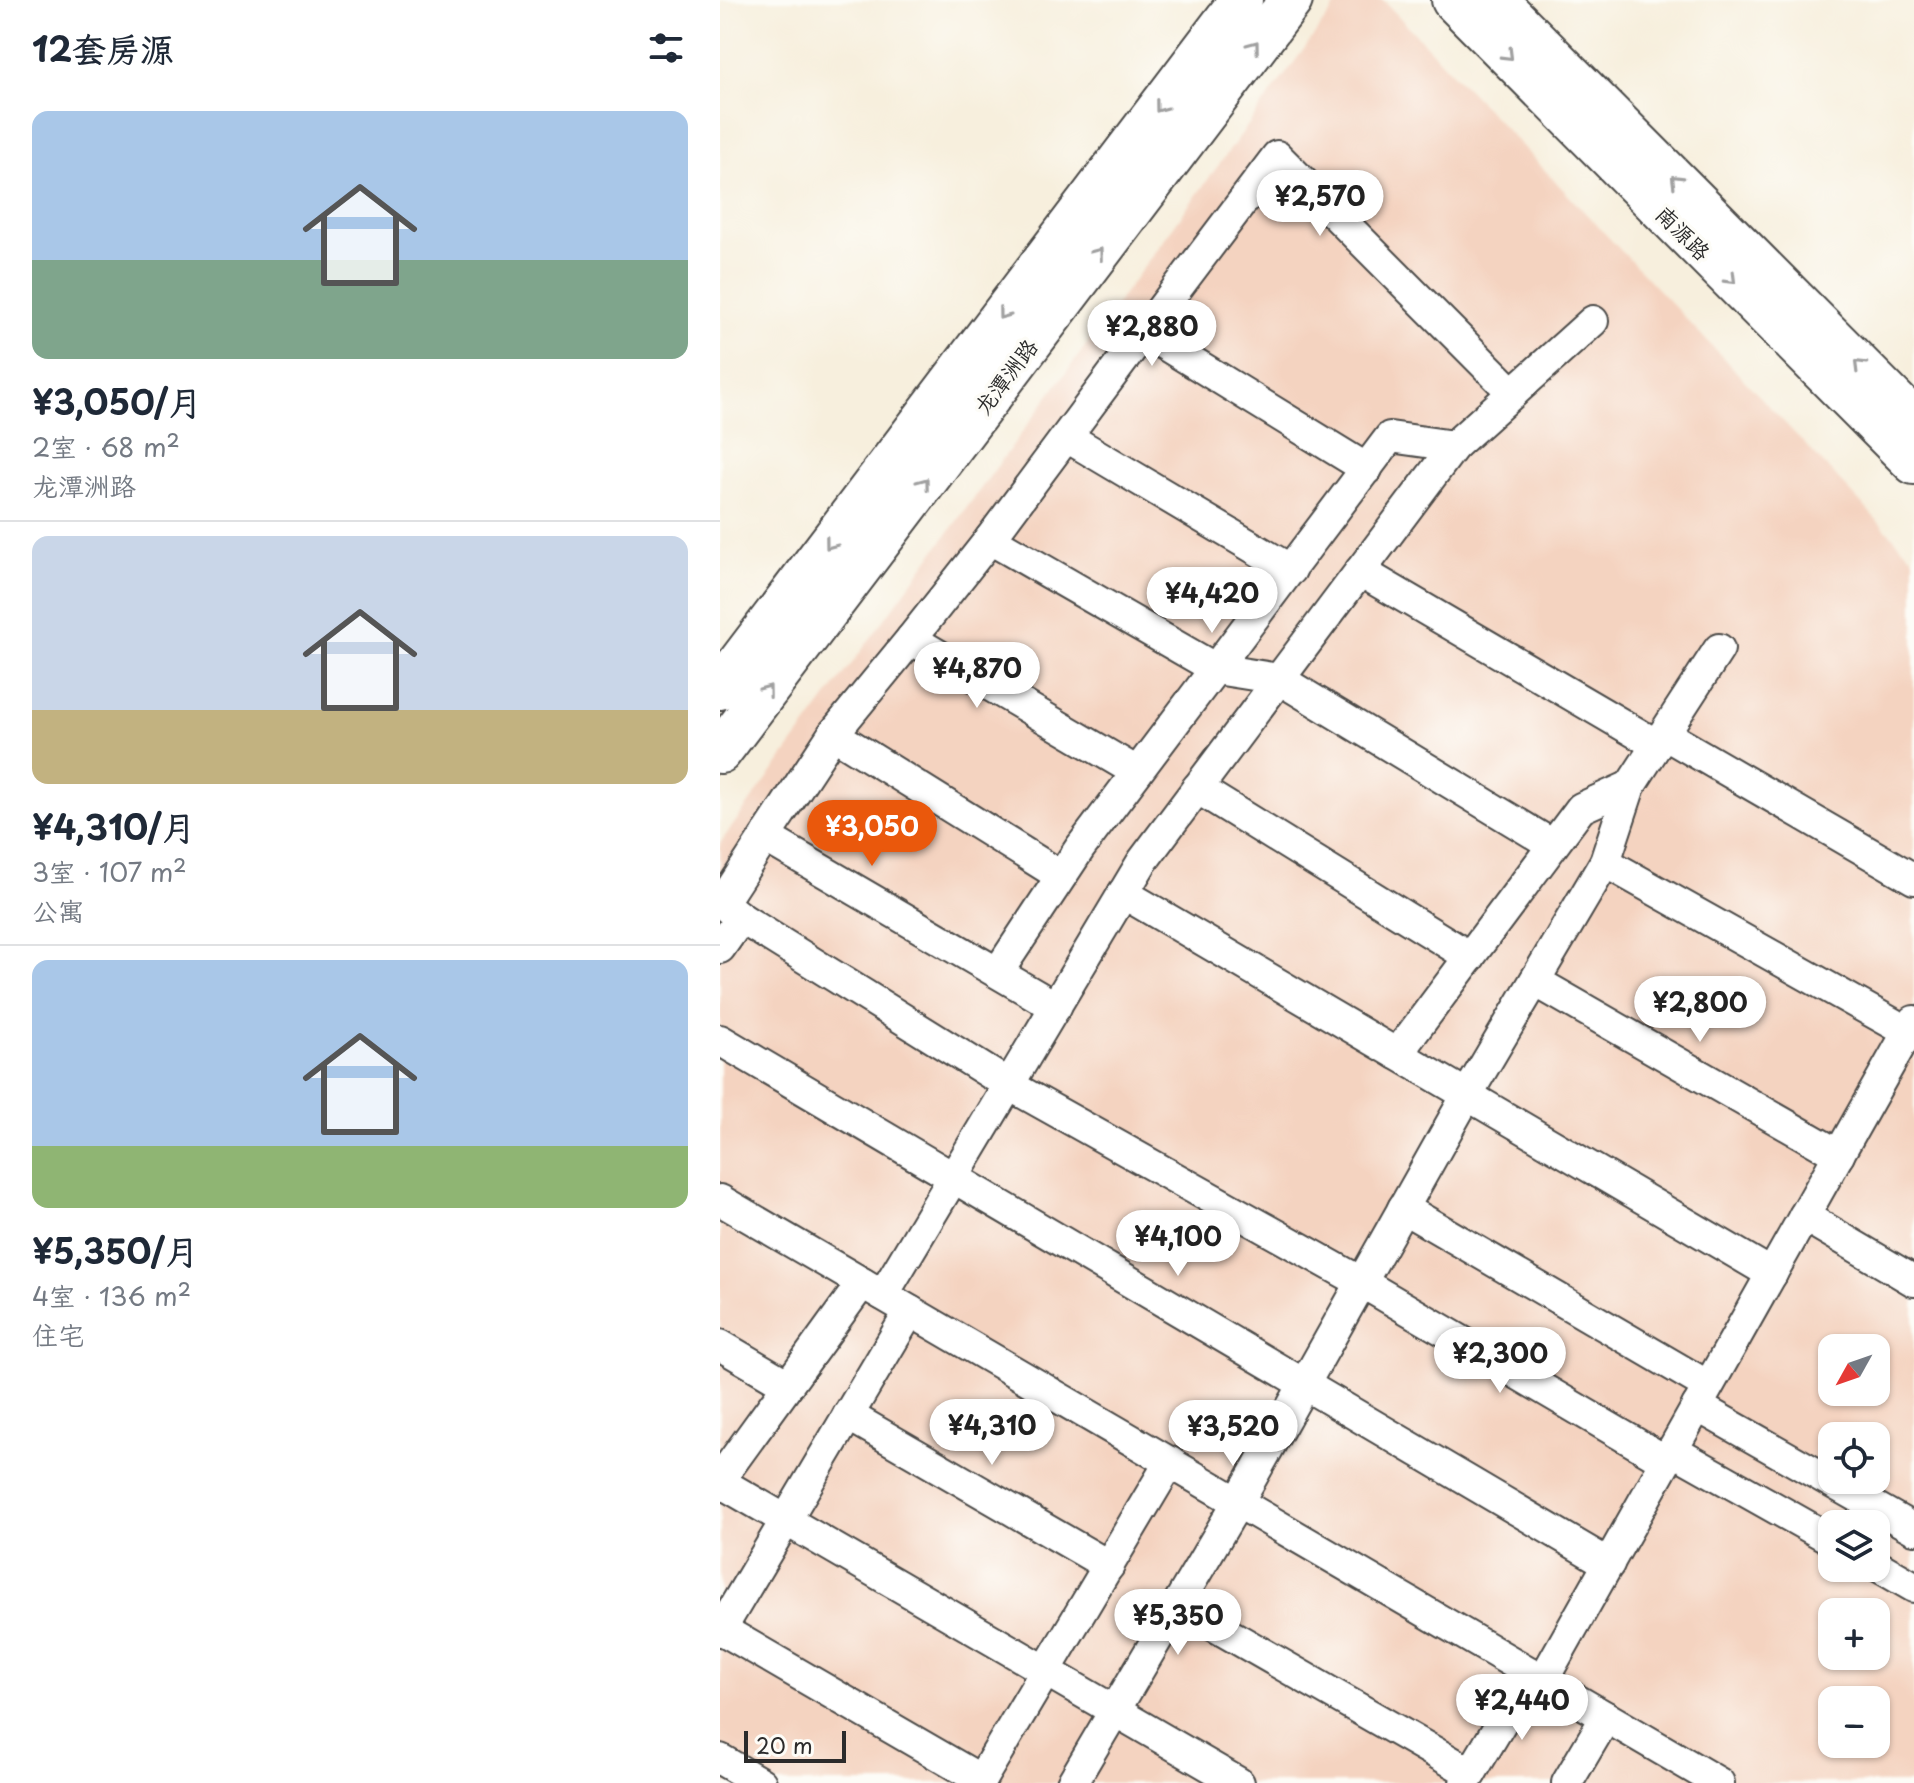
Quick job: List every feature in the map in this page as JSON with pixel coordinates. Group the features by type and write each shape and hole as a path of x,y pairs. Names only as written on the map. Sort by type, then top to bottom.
{"main road":[{"name":"龙潭洲路","path":"720,688 1241,0"},
{"name":"龙潭洲路","path":"720,752 1291,0"},
{"name":"南源路","path":"1453,0 1914,463"},
{"name":"南源路","path":"1496,0 1914,420"}],"street":[{"path":"720,948 728,908 765,837 833,734 990,539 1277,156 1513,393"},
{"path":"1239,1783 720,1480 788,1385 872,1289 954,1177 1142,862 1454,446 1593,321"},
{"path":"1144,332 1367,469"},
{"path":"1067,437 1291,570"},
{"path":"998,972 1080,848 1390,437 1454,446"},
{"path":"990,539 1216,669 1279,679 1553,845"},
{"path":"1360,571 1914,879"},
{"path":"911,639 1137,772"},
{"path":"1072,1783 1238,1502 1467,1095 1605,862 1630,786 1719,649"},
{"path":"833,734 1061,876"},
{"path":"1397,1054 1581,808 1630,786"},
{"path":"1197,788 1470,957"},
{"path":"765,837 1056,1007"},
{"path":"1178,1605 1468,1778 1609,1564 1911,1027 1605,862"},
{"path":"1123,893 1772,1274"},
{"path":"728,908 1009,1085 1669,1456 1818,1533"},
{"path":"1535,981 1839,1155"},
{"path":"720,1040 1609,1564"},
{"path":"720,1200 1719,1783"},
{"path":"1403,1208 1914,1529"},
{"path":"1804,1216 1914,1281"},
{"path":"910,1311 721,1630 980,1782 1170,1462"},
{"path":"720,1345 788,1385"},
{"path":"848,1415 1109,1566"},
{"path":"1890,1573 1914,1587"},
{"path":"1567,1783 1606,1717"},
{"path":"720,1759 761,1783"}],"shaded area":[{"path":"1340,0 1383,0 1914,559 1914,1783 720,1783 720,843"}]}
